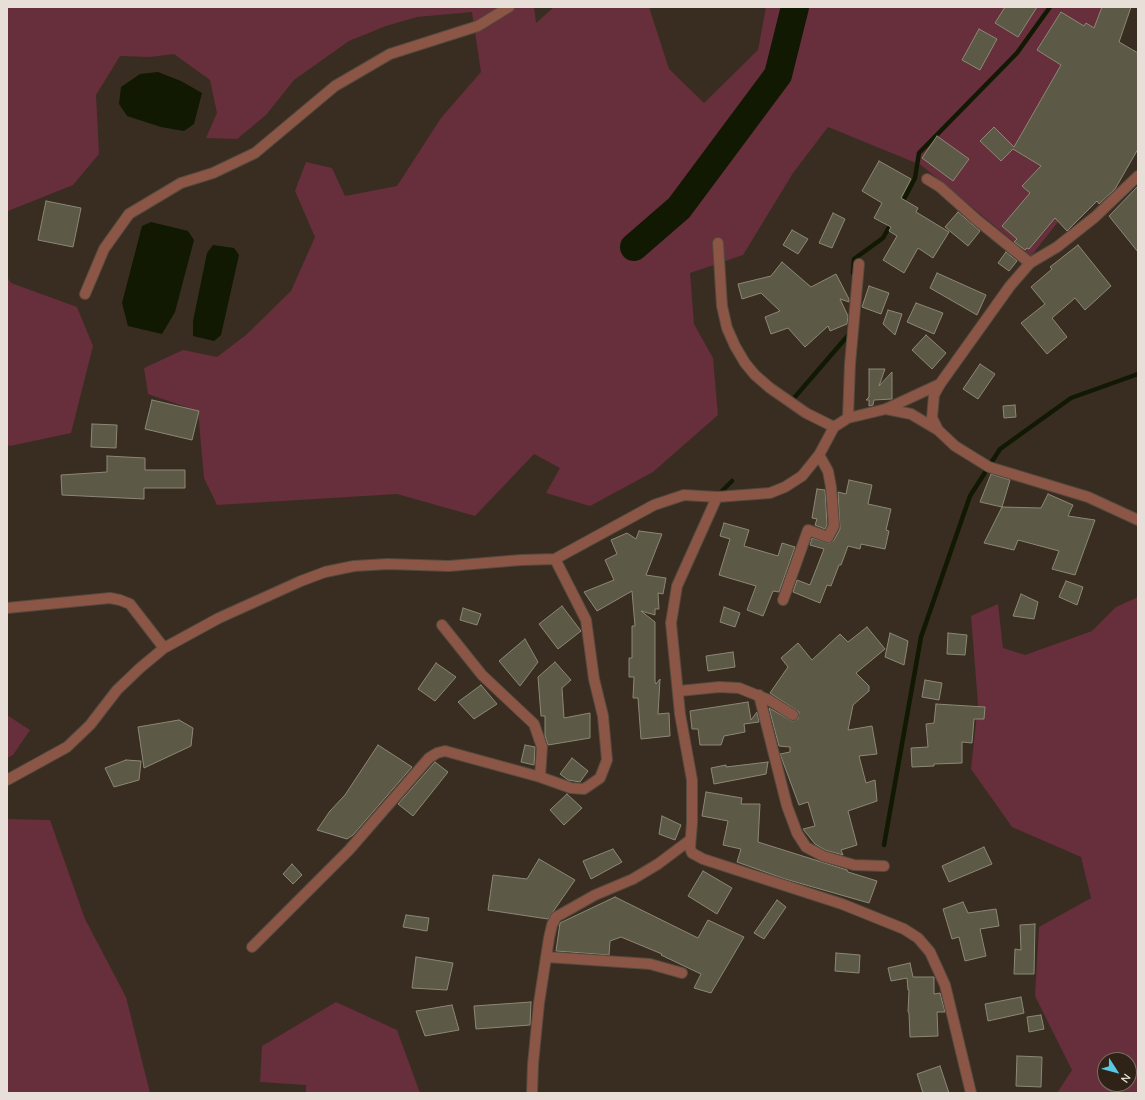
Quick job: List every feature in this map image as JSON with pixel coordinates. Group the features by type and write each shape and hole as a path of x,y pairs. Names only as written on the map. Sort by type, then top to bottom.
{"street":[{"path":"85,294 104,249 129,214 181,183 213,173 255,153 335,86 390,54 478,26 509,7"},
{"path":"938,430 932,418 934,395 940,384 1010,286 1030,263 1057,247 1095,217 1138,176"},
{"path":"927,179 940,187 977,220 1030,263"},
{"path":"718,243 722,306 727,328 745,363 755,375 770,388 806,413 834,427"},
{"path":"848,418 850,364 859,264"},
{"path":"7,780 67,747 90,725 117,690 164,648 218,618 324,572 354,566 388,564 449,566 521,560 555,560 654,505 684,495 717,497 770,493 785,487 802,476 819,455 834,427 848,418 886,409 940,384"},
{"path":"886,409 911,414 938,430 955,446 989,467 1088,497 1138,520"},
{"path":"783,600 808,530 828,537 834,526 828,470 819,455"},
{"path":"717,497 677,586 671,623 680,714 692,780 692,823 690,840 692,853 702,859 842,904 904,929 918,938 930,952 945,985 971,1093"},
{"path":"252,947 349,850 429,758 437,753 445,752 540,777 571,788 584,789 600,778 607,760 603,716 594,679 586,620 555,560"},
{"path":"7,608 110,598 120,600 130,604 164,648"},
{"path":"442,625 482,674 534,724 542,747 540,777"},
{"path":"678,690 719,687 739,688 759,695 782,706 793,715"},
{"path":"759,695 787,806 797,834 806,847 823,856 854,865 884,866"},
{"path":"532,1093 539,1011 552,924 556,917 595,895 633,879 658,864 690,840"},
{"path":"547,957 650,964 682,974"}],"shaded area":[{"path":"7,7 534,7 536,23 554,7 649,7 669,69 704,103 758,50 766,7 1120,7 1085,188 1031,256 921,165 828,127 793,173 743,255 690,273 694,324 713,358 718,415 653,472 590,506 546,493 560,468 534,454 475,516 397,494 217,505 204,478 198,411 148,394 144,368 183,350 217,357 246,335 291,291 315,237 295,191 306,162 332,168 345,196 397,186 441,118 481,72 472,12 417,17 386,26 349,41 294,80 266,115 237,139 206,138 217,113 210,80 174,54 150,57 120,56 96,95 99,154 73,185 8,211"},
{"path":"158,72 181,81 202,93 194,124 184,131 161,127 127,116 119,104 121,87 140,74"},
{"path":"151,222 188,231 194,240 175,312 162,334 128,326 122,303 142,226"},
{"path":"213,245 234,248 239,255 221,335 214,341 193,336 193,321 207,253"},
{"path":"7,277 11,283 77,307 93,346 71,433 10,446 7,445"},
{"path":"1138,597 1138,1093 1057,1093 1072,1070 1035,996 1039,927 1091,898 1081,857 1012,827 971,769 978,704 971,616 998,604 1003,648 1025,655 1092,631 1116,607"},
{"path":"7,715 30,730 13,755 7,758"},
{"path":"7,819 50,820 85,919 126,997 150,1093 7,1093"},
{"path":"336,1002 397,1030 420,1093 306,1093 306,1085 260,1082 262,1046"}],"building":[{"path":"1005,7 1037,7 1018,37 995,23"},
{"path":"1102,7 1131,7 1119,42 1138,53 1138,149 1115,189 1099,204 1097,201 1067,231 1055,218 1029,249 1027,248 1025,250 1014,242 1017,239 1002,226 1030,193 1022,186 1041,166 1013,149 1001,161 980,141 994,127 1014,147 1061,65 1037,50 1061,12 1084,26 1086,23 1094,28"},
{"path":"979,29 997,39 980,70 962,60"},
{"path":"937,136 969,159 953,181 922,158"},
{"path":"879,161 911,179 901,198 918,208 916,212 949,232 933,258 918,248 904,273 883,260 897,236 889,231 891,227 874,218 882,203 862,191"},
{"path":"1138,186 1138,252 1109,216"},
{"path":"46,201 81,208 73,247 38,240"},
{"path":"958,212 980,231 968,246 945,227"},
{"path":"833,213 845,219 832,248 819,243"},
{"path":"792,230 808,239 798,254 783,245"},
{"path":"1078,245 1111,286 1085,310 1075,298 1052,318 1067,337 1047,354 1021,323 1045,304 1031,287 1052,269 1050,267"},
{"path":"1006,252 1017,261 1009,271 998,263"},
{"path":"782,262 811,287 836,274 849,299 849,302 840,299 848,316 847,324 830,331 828,326 805,347 788,328 771,334 765,317 780,311 761,293 742,299 738,284 771,276"},
{"path":"937,273 986,295 977,315 930,288"},
{"path":"869,286 889,293 881,314 862,307"},
{"path":"916,303 943,313 934,334 907,322"},
{"path":"888,310 902,314 895,335 883,324"},
{"path":"926,335 946,353 932,369 912,350"},
{"path":"980,364 995,374 978,399 963,389"},
{"path":"869,369 885,369 879,386 892,372 892,399 874,400 873,405 869,406 869,400 866,400 869,397"},
{"path":"152,400 199,411 192,440 145,429"},
{"path":"1015,405 1016,417 1004,418 1003,406"},
{"path":"92,424 117,425 116,448 91,447"},
{"path":"107,456 145,458 145,470 185,470 185,488 144,488 144,499 62,495 61,475 107,472"},
{"path":"991,474 1010,480 1002,507 980,502"},
{"path":"849,480 872,485 868,504 891,509 886,530 889,531 885,549 861,544 860,549 848,546 831,586 827,585 820,603 793,592 797,580 810,585 824,549 810,545 812,538 829,543 834,540 840,529 838,492 846,494"},
{"path":"817,489 825,490 827,525 825,529 815,525 817,519 812,518"},
{"path":"1048,494 1073,505 1068,516 1095,520 1075,575 1052,569 1059,551 1018,540 1014,550 984,543 1002,507 1041,508"},
{"path":"724,523 749,530 744,546 778,556 782,543 795,547 779,592 773,591 763,616 747,610 756,586 719,575 730,539 720,536"},
{"path":"639,531 662,534 646,575 666,578 663,594 658,593 659,609 655,609 655,615 641,611 655,622 656,684 660,679 658,714 669,713 670,736 641,739 638,698 633,698 634,677 629,677 629,658 632,658 632,626 635,626 632,591 597,611 584,592 614,580 605,560 617,554 611,540 627,533 636,539"},
{"path":"1066,581 1083,587 1077,605 1059,597"},
{"path":"1021,594 1038,602 1034,619 1013,616"},
{"path":"562,606 581,631 558,649 539,624"},
{"path":"724,607 740,613 735,627 720,622"},
{"path":"463,608 481,614 477,625 460,620"},
{"path":"867,627 885,649 856,673 869,686 869,691 853,705 848,730 872,726 877,754 859,756 866,783 875,780 877,801 848,811 857,845 841,850 843,855 825,850 815,844 803,829 815,826 808,802 799,805 780,754 790,752 790,747 779,746 769,708 792,721 798,719 799,712 770,693 788,667 781,658 798,643 812,660 840,634 848,642"},
{"path":"890,633 908,641 904,665 885,657"},
{"path":"948,633 967,635 965,655 947,654"},
{"path":"525,639 538,662 520,686 499,661"},
{"path":"733,652 735,667 708,671 706,656"},
{"path":"555,662 571,680 562,688 564,718 590,713 590,738 548,745 545,736 545,716 541,716 538,677"},
{"path":"436,663 456,677 435,701 418,689"},
{"path":"925,680 942,683 939,700 922,697"},
{"path":"481,685 497,704 474,719 458,702"},
{"path":"748,702 751,720 757,712 759,722 744,724 745,732 724,736 721,745 700,745 698,729 692,729 690,711"},
{"path":"936,704 985,707 984,719 974,719 972,743 962,742 962,763 934,764 934,766 912,767 911,748 928,747 926,724 934,723"},
{"path":"179,720 193,728 191,746 144,768 138,727"},
{"path":"378,745 412,767 353,835 347,839 317,830 330,811 345,795"},
{"path":"525,745 535,747 534,765 521,762"},
{"path":"572,758 588,771 580,782 568,780 560,774"},
{"path":"126,760 141,761 139,780 114,787 105,768"},
{"path":"435,762 448,772 413,816 398,804"},
{"path":"768,762 766,774 714,784 711,768 726,765 726,767"},
{"path":"706,792 742,798 741,804 760,804 758,842 877,881 869,903 785,879 737,862 741,849 723,845 728,821 702,816"},
{"path":"567,794 582,808 564,825 550,810"},
{"path":"662,816 681,825 675,840 659,834"},
{"path":"984,847 992,864 949,882 942,866"},
{"path":"613,849 622,862 591,879 583,861"},
{"path":"539,859 575,880 548,919 488,910 493,875 527,879"},
{"path":"292,864 302,875 293,884 283,874"},
{"path":"703,871 732,888 717,914 688,896"},
{"path":"615,897 698,938 708,920 744,937 711,993 694,988 701,974 661,955 662,954 621,937 610,941 609,955 556,951 560,923"},
{"path":"777,900 786,907 764,939 754,933"},
{"path":"963,902 968,913 996,909 999,926 980,929 986,956 965,961 959,937 952,939 943,909"},
{"path":"406,915 429,918 427,931 403,927"},
{"path":"1035,924 1034,974 1014,974 1015,949 1021,950 1020,925"},
{"path":"836,953 860,955 859,973 835,971"},
{"path":"416,957 453,963 447,990 412,988"},
{"path":"910,963 913,977 934,977 934,994 940,993 945,1012 937,1012 938,1036 910,1037 908,1012 909,990 907,978 891,981 888,968"},
{"path":"1021,997 1024,1013 988,1021 985,1004"},
{"path":"531,1002 530,1025 476,1029 474,1006"},
{"path":"452,1005 459,1030 425,1036 416,1011"},
{"path":"1041,1015 1044,1029 1029,1032 1027,1017"},
{"path":"1017,1056 1042,1057 1041,1087 1016,1086"},
{"path":"940,1066 949,1093 923,1093 917,1074"}],"waterway":[{"path":"634,247 679,208 778,75 795,7"},
{"path":"901,205 915,178 919,153 1017,53 1050,7"},
{"path":"853,273 854,259 883,238 892,222"},
{"path":"794,398 851,332"},
{"path":"884,845 921,637 970,496 1000,449 1071,398 1138,374"},
{"path":"718,495 732,481"}]}
